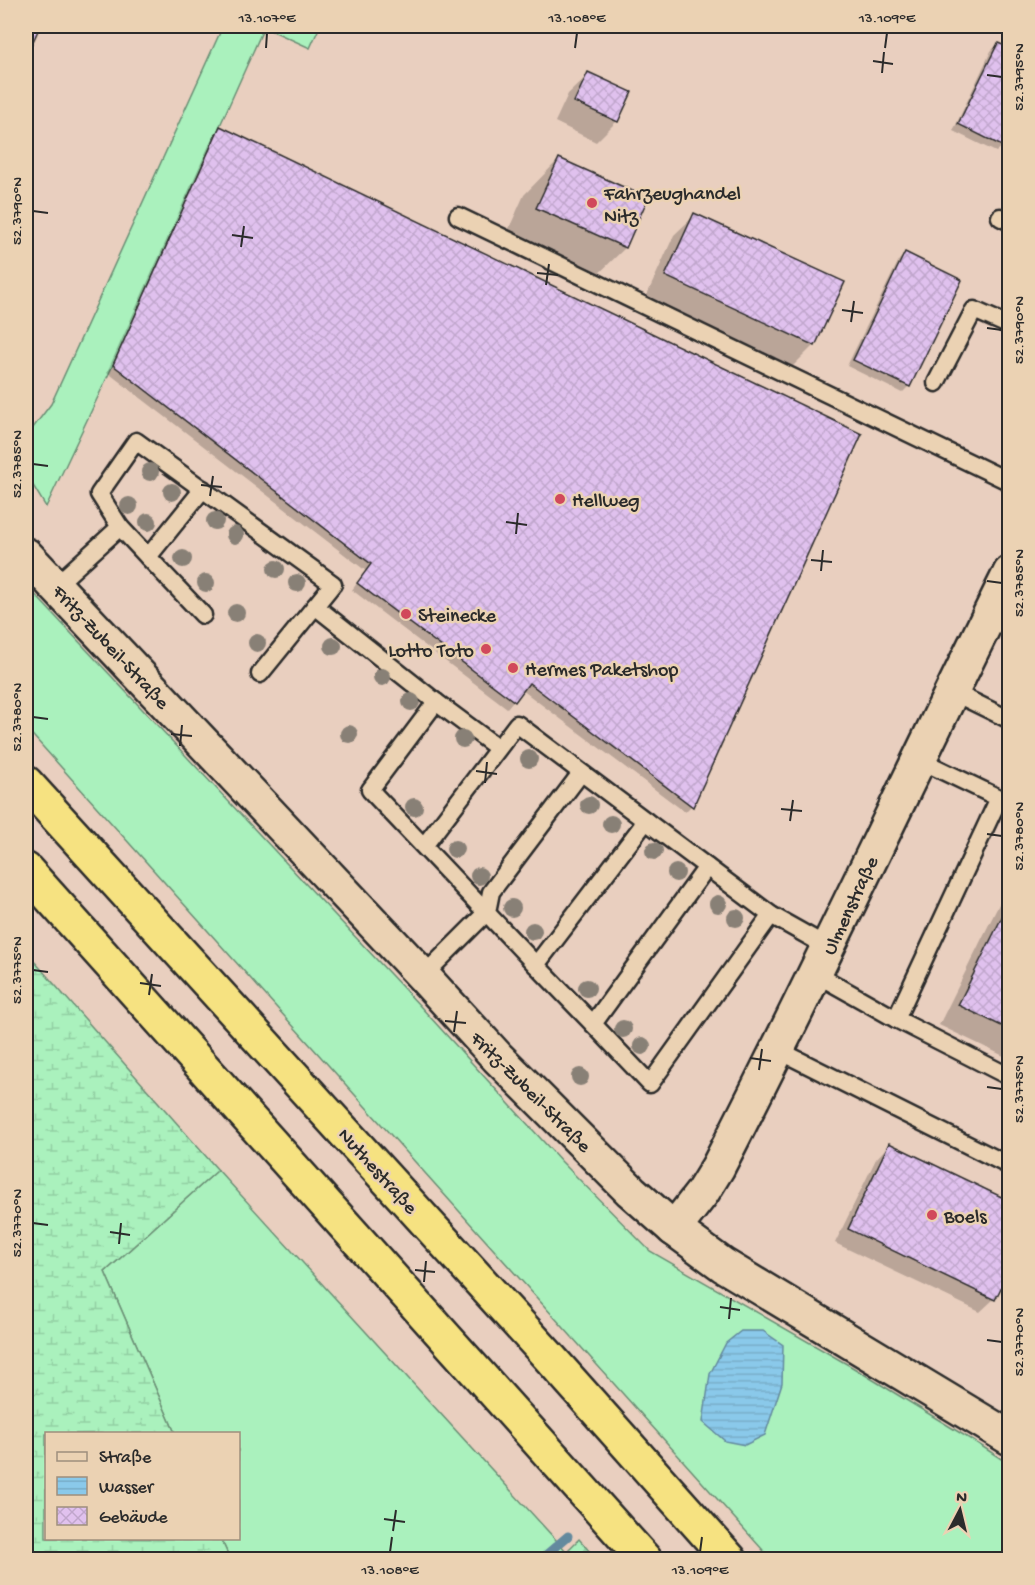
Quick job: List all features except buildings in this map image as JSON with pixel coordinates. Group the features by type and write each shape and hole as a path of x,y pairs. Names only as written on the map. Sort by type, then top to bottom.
{"highway":[{"name":"Nuthestraße","path":"26,783 551,1359 730,1560"},
{"path":"26,870 645,1560"}],"street":[{"name":"Fritz-Zubeil-Straße","path":"26,555 498,1058 631,1191 674,1229 723,1265 1010,1438"},
{"name":"Ulmenstraße","path":"674,1229 702,1193 718,1167 778,1050 1010,573"}],"lane":[{"path":"458,216 1010,482"},
{"path":"936,383 974,310 1010,326"},
{"path":"203,615 120,527 99,494 136,441 333,584 260,674"},
{"path":"148,557 203,489"},
{"path":"55,586 120,527"},
{"path":"315,606 498,748"},
{"path":"951,691 1010,720"},
{"path":"436,702 370,790 650,1084 771,915"},
{"path":"424,846 517,724 771,915 822,961 896,1019 1010,1077"},
{"path":"896,1019 1004,800 918,759"},
{"path":"423,976 487,912 491,892 581,773"},
{"path":"536,965 646,821"},
{"path":"592,1023 707,867"},
{"path":"778,1050 1010,1166"}],"green space":[{"path":"223,26 320,26 310,48 264,27 113,365 46,507 26,474 26,437 51,404"},
{"path":"26,585 420,1006 562,1162 650,1251 852,1367 1009,1464 1009,1559 771,1559 26,728"},
{"path":"26,952 218,1170 105,1272 175,1432 45,1432 45,1540 221,1540 230,1559 26,1559"},
{"path":"218,1170 567,1552 559,1560 230,1559 221,1540 240,1540 240,1432 175,1432 105,1272"},
{"path":"579,1539 596,1559 559,1559"}],"water":[{"path":"741,1331 763,1331 783,1345 782,1383 765,1435 745,1445 725,1441 703,1422 710,1374 726,1343"}],"waterway":[{"path":"540,1560 568,1536"}],"place":[{"name":"Fahrzeughandel Nitz","path":"592,203"},
{"name":"Hellweg","path":"560,499"},
{"name":"Steinecke","path":"406,614"},
{"name":"Lotto Toto","path":"486,649"},
{"name":"Hermes Paketshop","path":"513,668"},
{"name":"Boels","path":"932,1215"}]}
